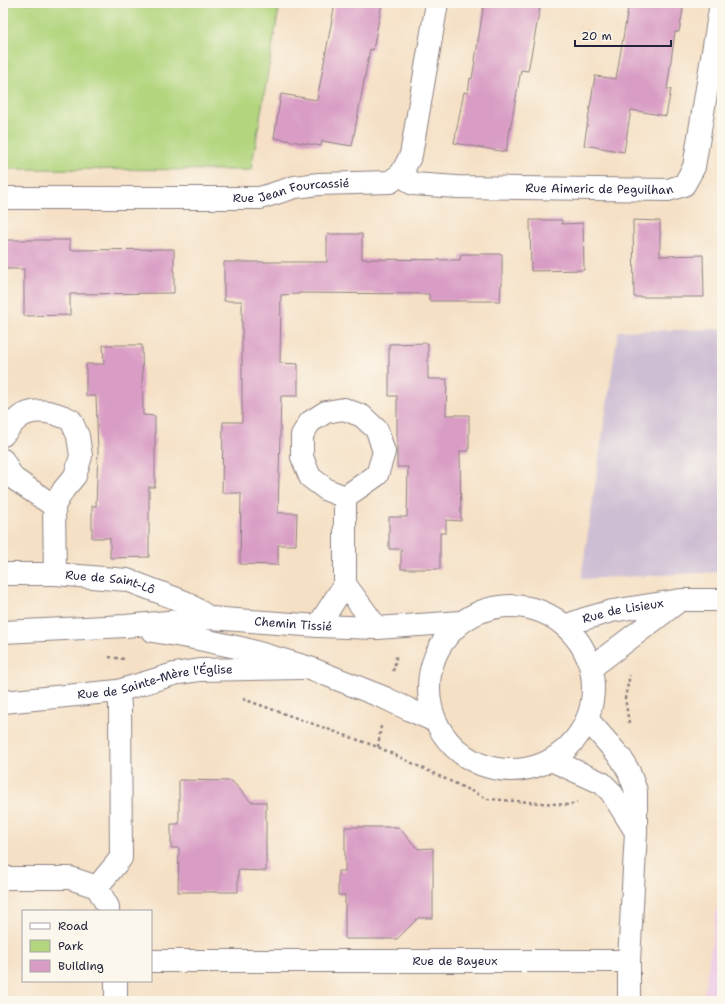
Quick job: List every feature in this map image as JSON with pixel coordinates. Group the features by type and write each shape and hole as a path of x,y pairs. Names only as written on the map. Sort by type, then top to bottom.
{"street":[{"path":"401,174 411,155 437,3"},
{"name":"Rue Aimeric de Peguilhan","path":"401,174 413,184 457,187 668,190 684,185 694,167 721,3"},
{"name":"Rue Jean Fourcassié","path":"3,198 260,198 295,187 319,184 390,182 401,174"},
{"path":"3,435 19,417 30,412 55,413 71,420 78,436 81,456 75,476 64,489 54,506 55,574"},
{"path":"3,460 13,478 54,506"},
{"path":"318,626 345,584 345,497"},
{"name":"Rue de Saint-Lô","path":"3,574 55,574 127,580 185,602 210,618"},
{"path":"345,584 377,628"},
{"name":"Rue de Lisieux","path":"591,668 681,600"},
{"name":"Rue de Lisieux","path":"565,626 612,611 681,600 722,600"},
{"path":"495,607 530,607 545,612 565,626 579,640 591,668 593,684 591,706 587,719 574,742 551,760 539,766 516,770 500,770 486,767 468,759 454,748 444,737 435,721 430,701 430,672 435,654 446,637 461,622 477,612 495,607"},
{"name":"Chemin Tissié","path":"3,632 126,626 210,618 318,626 377,628 461,622"},
{"name":"Chemin Tissié","path":"126,626 245,649 307,668 385,698 435,721"},
{"name":"Rue de Sainte-Mère l'Église","path":"3,702 118,692 174,674 200,670 307,668"},
{"path":"97,887 121,858 120,705 118,692"},
{"path":"587,719 621,758 629,772 636,791 636,832 629,961 629,1001"},
{"path":"551,760 602,783 611,792 636,832"},
{"path":"3,878 70,878 97,887 108,910"},
{"name":"Rue de Bayeux","path":"152,961 629,961"},
{"path":"116,982 116,1001"}],"shaded area":[{"path":"722,329 722,572 581,579 618,331"},
{"path":"722,872 722,1001 703,1001"}],"green space":[{"path":"3,3 280,3 251,170 3,169"}],"building":[{"path":"335,3 382,3 373,50 370,49 352,146 322,141 321,146 274,138 281,94 317,100"},
{"path":"484,3 541,3 528,71 521,70 506,152 454,143 464,92 468,93 470,78 472,79"},
{"path":"629,3 684,3 679,32 675,32 667,89 671,89 666,116 631,110 624,152 584,145 595,76 616,79"},
{"path":"530,220 562,220 562,224 583,223 584,270 531,271"},
{"path":"633,220 660,221 660,256 703,255 704,297 634,297"},
{"path":"327,234 362,234 362,259 460,260 461,254 502,254 502,285 500,301 429,301 429,294 299,293 281,295 280,363 298,364 298,396 281,396 278,513 297,513 296,545 278,545 278,565 240,564 241,493 222,493 223,422 242,422 242,301 224,301 224,262 327,262"},
{"path":"3,240 70,240 70,250 174,249 174,293 70,294 70,315 24,316 24,269 3,269"},
{"path":"428,343 428,379 447,379 446,415 469,415 469,451 460,451 461,521 446,520 446,533 440,533 440,569 401,569 401,549 389,549 389,517 407,517 408,467 397,467 397,396 389,396 389,344"},
{"path":"103,345 142,345 143,415 155,416 155,487 149,487 149,557 110,558 110,538 92,538 92,506 96,506 98,451 96,396 86,396 86,364 104,364"},
{"path":"179,780 232,781 251,802 266,802 266,871 238,870 238,892 178,892 179,848 171,848 171,824 179,824"},
{"path":"345,827 398,827 418,849 433,848 433,918 418,918 397,939 345,939 345,895 338,895 338,871 345,871"}]}
